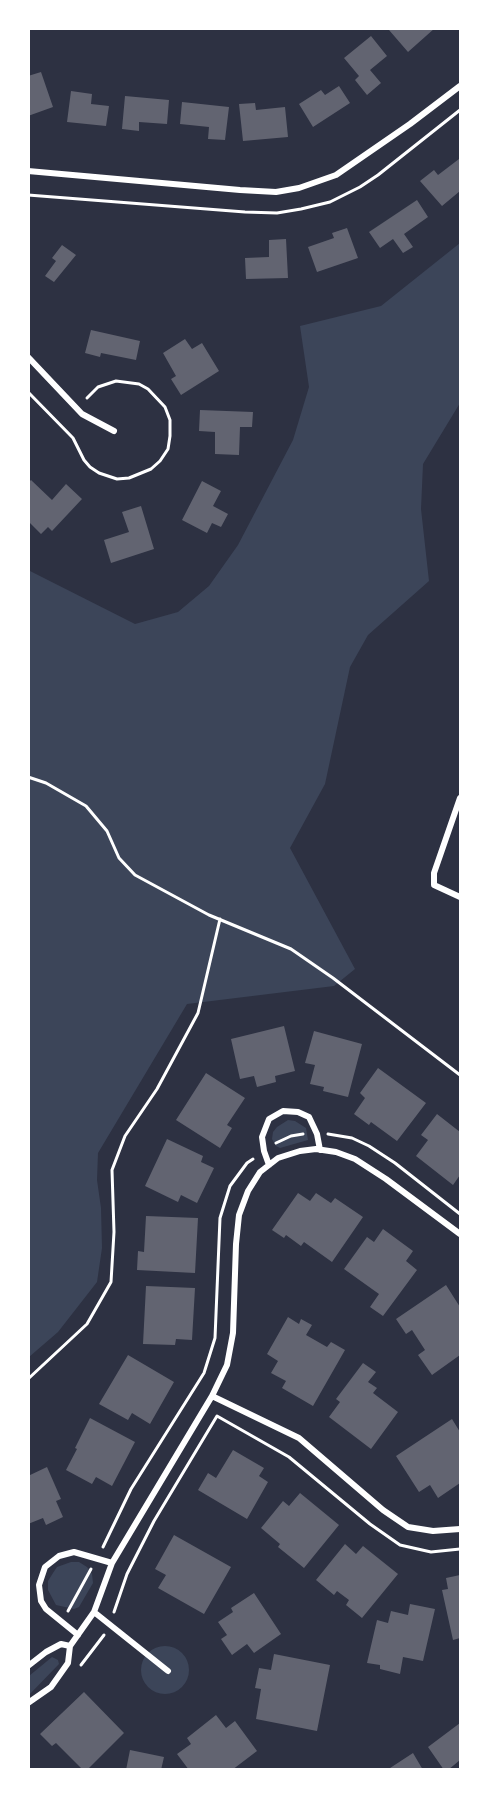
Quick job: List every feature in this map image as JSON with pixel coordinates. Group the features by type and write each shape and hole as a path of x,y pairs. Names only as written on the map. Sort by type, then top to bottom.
{"street":[{"path":"28,171 240,190 276,192 299,188 336,175 460,86"},
{"path":"28,357 82,414 114,431"},
{"path":"460,798 434,873 434,885 460,897"},
{"path":"269,1165 262,1137 269,1119 283,1111 298,1112 309,1117 317,1134 320,1150"},
{"path":"28,1703 51,1687 68,1663 70,1646 94,1612 112,1563 212,1396 227,1365 233,1333 239,1215 248,1191 260,1172 279,1158 300,1151 336,1152 355,1159 386,1179 460,1234"},
{"path":"212,1396 299,1438 383,1510 408,1527 433,1531 460,1529"},
{"path":"78,1635 46,1609 41,1601 39,1585 45,1567 59,1556 74,1552 112,1563"},
{"path":"94,1612 168,1671"},
{"path":"28,1666 61,1644 70,1646"}],"path":[{"path":"28,777 46,783 86,806 107,831 119,858 135,875 220,919 291,949 333,978 460,1075"},
{"path":"28,1379 87,1324 111,1282 114,1232 112,1170 126,1136 157,1089 198,1013 220,919"},
{"path":"81,1666 110,1625 127,1575 140,1548 217,1416 289,1457 370,1524 400,1545 431,1552 460,1549"}],"shaded area":[{"path":"460,243 460,403 423,464 421,509 429,581 368,635 350,667 325,784 290,848 355,969 334,986 187,1004 98,1153 97,1180 101,1208 102,1248 97,1282 58,1332 29,1357 28,570 135,624 178,612 209,586 238,545 293,440 309,387 300,326 381,306"},
{"path":"288,1120 295,1121 306,1128 308,1140 280,1148 272,1139 273,1132"},
{"path":"79,1562 87,1567 92,1574 93,1583 79,1607 74,1609 56,1605 48,1590 48,1581 57,1567"},
{"path":"165,1646 182,1653 189,1670 182,1687 165,1694 148,1687 141,1670 148,1653"},
{"path":"52,1657 58,1660 59,1664 29,1695 29,1676"}],"building":[{"path":"391,28 435,28 408,52 389,30"},
{"path":"371,36 387,56 370,70 381,83 367,95 355,80 359,76 344,58"},
{"path":"41,72 53,107 28,116 28,76"},
{"path":"339,86 350,103 313,127 299,104 321,90 325,95"},
{"path":"71,91 92,94 91,104 109,106 106,126 67,122"},
{"path":"125,96 169,100 167,124 139,122 139,131 122,129"},
{"path":"182,102 229,107 225,140 208,139 209,127 180,124"},
{"path":"255,103 256,110 285,107 288,137 243,141 239,104"},
{"path":"459,159 460,191 442,206 420,181 434,170 438,175"},
{"path":"417,200 428,217 404,234 413,247 403,253 393,239 380,248 369,232"},
{"path":"347,228 358,258 317,272 308,247 334,238 332,233"},
{"path":"286,239 288,278 246,279 245,258 269,257 269,240"},
{"path":"62,245 76,255 54,282 45,276 56,261 52,258"},
{"path":"91,330 140,341 136,360 101,353 100,357 85,353"},
{"path":"185,339 192,349 202,343 219,371 181,395 171,379 176,376 163,353"},
{"path":"200,410 253,412 252,427 240,427 239,455 215,454 215,432 199,431"},
{"path":"31,480 52,500 66,484 82,499 52,531 48,527 41,534 28,521 28,483"},
{"path":"202,481 221,491 213,506 228,514 221,527 212,523 207,533 182,520"},
{"path":"141,506 154,549 111,563 104,540 129,532 122,512"},
{"path":"284,1026 295,1071 275,1076 276,1082 257,1087 254,1076 240,1079 231,1039"},
{"path":"314,1031 362,1044 348,1097 323,1091 324,1087 310,1084 315,1065 305,1063"},
{"path":"378,1068 426,1103 397,1141 371,1122 369,1125 354,1114 365,1098 360,1093"},
{"path":"206,1073 245,1098 227,1125 232,1128 220,1148 176,1120"},
{"path":"437,1114 460,1132 460,1175 453,1185 416,1156 428,1140 421,1135"},
{"path":"167,1139 203,1156 201,1162 214,1168 197,1203 181,1195 178,1202 145,1186"},
{"path":"298,1193 310,1201 316,1193 331,1203 335,1198 363,1217 332,1262 304,1242 301,1246 286,1235 284,1238 272,1230"},
{"path":"146,1216 198,1218 195,1273 137,1270 138,1251 144,1252"},
{"path":"383,1229 413,1251 406,1261 417,1270 383,1316 370,1307 379,1294 344,1269 367,1237 374,1242"},
{"path":"446,1285 460,1307 460,1355 432,1375 418,1355 425,1350 412,1330 406,1334 396,1319"},
{"path":"146,1286 195,1288 192,1340 176,1339 175,1345 143,1344"},
{"path":"288,1317 299,1324 301,1319 312,1325 306,1335 327,1347 331,1342 345,1350 313,1406 282,1388 286,1381 271,1373 278,1361 267,1354"},
{"path":"128,1355 174,1382 150,1424 132,1413 128,1420 99,1404"},
{"path":"363,1363 376,1372 368,1382 377,1388 373,1393 398,1412 371,1449 329,1417 340,1402 336,1399"},
{"path":"90,1418 135,1442 112,1486 96,1477 92,1484 66,1470"},
{"path":"452,1419 460,1432 460,1483 438,1498 430,1485 419,1492 396,1456"},
{"path":"233,1450 264,1468 259,1476 268,1482 247,1519 198,1490 208,1473 216,1478"},
{"path":"47,1467 61,1499 56,1501 63,1517 46,1525 43,1518 28,1524 28,1476"},
{"path":"300,1493 339,1525 304,1568 278,1547 280,1544 261,1528 283,1501 289,1506"},
{"path":"174,1535 231,1567 204,1614 158,1588 166,1575 155,1569"},
{"path":"345,1544 356,1554 363,1546 398,1574 362,1618 346,1605 349,1600 337,1591 334,1595 316,1580"},
{"path":"460,1575 460,1638 453,1640 442,1590 448,1589 446,1578"},
{"path":"254,1593 281,1634 254,1653 247,1644 232,1655 221,1639 227,1635 218,1622 233,1612 231,1608"},
{"path":"410,1604 435,1609 423,1661 403,1657 400,1674 380,1669 380,1665 367,1663 377,1620 388,1623 391,1611 408,1615"},
{"path":"274,1654 330,1665 317,1731 256,1719 261,1689 255,1688 259,1668 271,1670"},
{"path":"84,1692 124,1733 87,1770 83,1770 56,1743 52,1746 40,1734"},
{"path":"216,1715 226,1728 235,1721 257,1751 232,1770 189,1770 177,1754 191,1744 187,1738"},
{"path":"460,1723 460,1760 448,1770 444,1770 428,1747"},
{"path":"130,1750 164,1757 161,1770 126,1770"},
{"path":"413,1753 423,1770 387,1770"}]}
